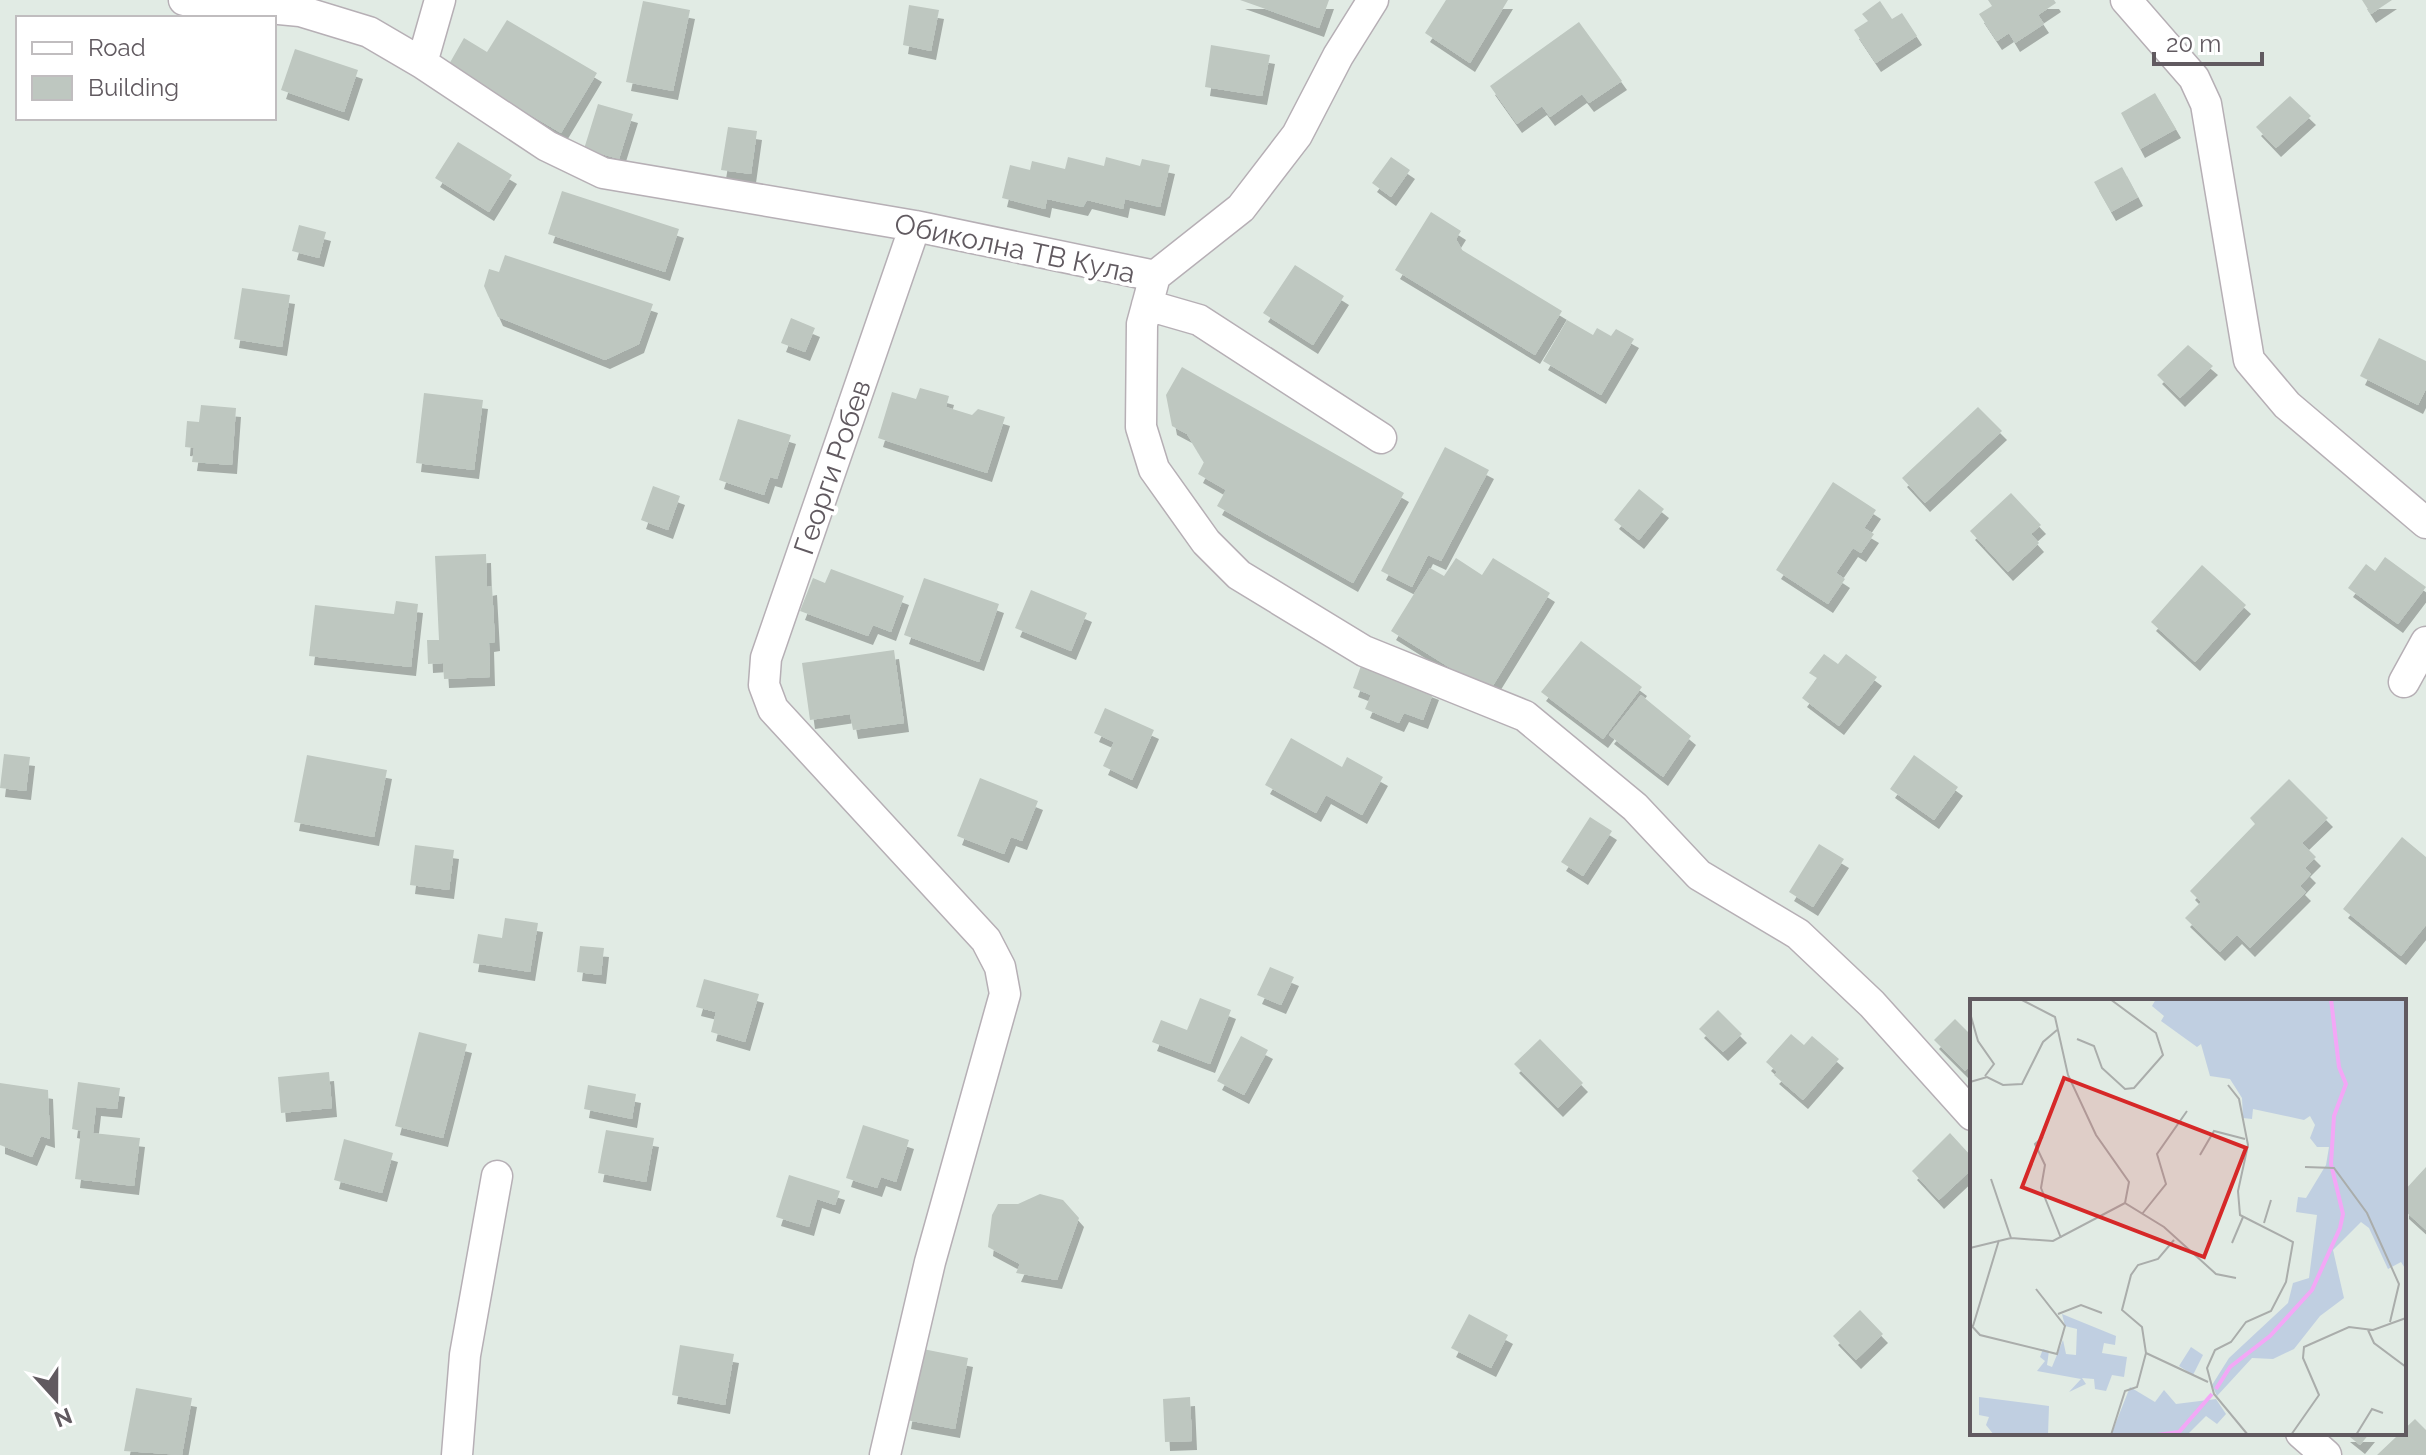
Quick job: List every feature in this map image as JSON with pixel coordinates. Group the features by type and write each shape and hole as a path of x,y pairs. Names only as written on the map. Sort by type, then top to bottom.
{"street":[{"name":"Обиколна ТВ Кула","path":"184,0 300,11 369,32 422,63 547,146 603,173 915,226 1151,290 1142,324 1141,427 1154,469 1206,542 1239,575 1364,651 1525,716 1635,807 1699,875 1798,934 1872,1004 1970,1113"},
{"path":"422,63 440,0"},
{"path":"1373,0 1338,56 1297,135 1241,208 1151,290 1381,438"},
{"path":"2126,0 2194,78 2206,104 2249,360 2287,405 2426,523"},
{"name":"Георги Робев","path":"885,1455 930,1262 1005,994 1000,967 986,940 773,709 764,685 766,658 915,226"},
{"path":"2404,682 2426,642"},
{"path":"457,1455 465,1355 497,1176"},
{"path":"2303,1435 2326,1455"}],"building":[{"path":"1240,0 1329,0 1319,28"},
{"path":"1446,0 1508,0 1470,63 1425,33"},
{"path":"1988,0 2054,0 2056,3 2038,15 2044,24 2015,43 2009,33 1997,41 1979,14 1992,6"},
{"path":"2362,0 2392,0 2371,14"},
{"path":"643,1 690,10 673,91 626,82"},
{"path":"1880,1 1892,19 1902,13 1917,36 1876,63 1854,30 1868,21 1862,14"},
{"path":"909,5 939,10 931,51 903,45"},
{"path":"507,20 597,73 561,133 448,66 464,38 487,52"},
{"path":"1579,22 1622,81 1589,103 1582,94 1550,117 1542,106 1517,124 1490,86"},
{"path":"1211,45 1270,55 1262,96 1205,87"},
{"path":"295,49 358,70 344,112 281,90"},
{"path":"2155,93 2176,129 2140,149 2121,113"},
{"path":"2290,96 2311,116 2276,148 2256,127"},
{"path":"598,104 633,114 619,159 584,149"},
{"path":"728,127 757,131 751,174 721,170"},
{"path":"458,142 512,175 489,212 435,178"},
{"path":"1068,157 1104,166 1106,157 1140,166 1142,159 1170,165 1160,207 1125,199 1123,209 1087,200 1083,207 1047,199 1045,209 1002,198 1010,165 1030,170 1032,161 1065,169"},
{"path":"1391,157 1410,170 1391,197 1372,183"},
{"path":"2122,167 2138,197 2111,212 2094,182"},
{"path":"562,191 679,229 665,272 548,234"},
{"path":"1431,212 1461,231 1456,239 1462,250 1562,311 1535,355 1395,270"},
{"path":"299,225 326,232 319,258 292,251"},
{"path":"505,255 653,304 639,344 605,360 498,317 484,286 489,269 499,272"},
{"path":"1295,265 1344,296 1313,345 1263,313"},
{"path":"242,288 290,295 282,347 234,339"},
{"path":"791,318 815,328 805,352 781,343"},
{"path":"1567,320 1593,335 1597,328 1611,336 1616,329 1634,339 1601,395 1543,361"},
{"path":"2379,338 2426,361 2426,389 2418,405 2360,376"},
{"path":"2188,345 2213,366 2180,398 2157,375"},
{"path":"1182,367 1404,493 1353,583 1217,506 1226,490 1198,474 1204,462 1187,434 1172,426 1166,395"},
{"path":"920,388 949,396 946,407 972,415 978,409 1005,417 987,473 878,438 892,392 916,399"},
{"path":"424,393 483,400 474,470 416,463"},
{"path":"201,405 236,408 232,465 192,462 194,448 185,447 187,421 199,422"},
{"path":"1978,407 2002,431 1925,503 1902,478"},
{"path":"738,419 791,435 777,479 770,477 764,495 719,480"},
{"path":"1445,447 1489,470 1441,561 1428,555 1412,587 1381,571"},
{"path":"1833,482 1876,510 1864,528 1874,534 1861,553 1853,548 1836,573 1845,579 1828,604 1776,570"},
{"path":"653,486 680,496 668,530 641,520"},
{"path":"1639,489 1664,509 1639,540 1614,520"},
{"path":"2011,493 2041,525 2031,534 2039,543 2008,572 1970,531"},
{"path":"486,554 487,587 492,586 495,642 489,643 490,677 444,679 443,663 428,664 427,640 439,640 435,556"},
{"path":"2385,557 2426,587 2398,624 2348,588 2366,564 2375,571"},
{"path":"1456,558 1482,575 1493,558 1550,593 1489,692 1391,631 1430,568 1444,576"},
{"path":"2202,565 2246,605 2195,662 2151,622"},
{"path":"831,569 904,596 891,632 873,625 868,636 800,611 813,578 825,583"},
{"path":"924,578 999,604 979,662 904,635"},
{"path":"1031,590 1087,613 1071,651 1015,628"},
{"path":"396,601 418,604 411,667 309,656 315,605 394,614"},
{"path":"1581,641 1642,687 1603,739 1541,692"},
{"path":"894,650 904,723 853,730 850,714 810,720 802,663"},
{"path":"1824,654 1838,664 1846,654 1877,677 1839,726 1802,698 1817,678 1809,673"},
{"path":"1362,663 1434,691 1423,720 1404,713 1399,723 1365,709 1371,695 1353,688"},
{"path":"1641,695 1691,736 1663,777 1609,735"},
{"path":"1105,708 1154,730 1132,780 1103,766 1114,742 1094,733"},
{"path":"1291,738 1342,767 1347,757 1383,777 1362,815 1326,795 1316,813 1265,785"},
{"path":"4,754 30,757 26,791 0,788"},
{"path":"307,755 387,770 374,837 294,822"},
{"path":"1914,755 1958,787 1934,820 1890,789"},
{"path":"980,778 1038,801 1022,841 1011,837 1004,854 957,836"},
{"path":"2289,779 2328,818 2302,843 2316,857 2305,868 2311,874 2300,886 2306,892 2250,948 2237,935 2220,952 2185,918 2201,902 2190,891 2255,824 2250,818"},
{"path":"1590,817 1612,831 1583,876 1561,862"},
{"path":"2402,837 2426,857 2426,925 2401,956 2343,909"},
{"path":"1819,844 1844,859 1813,907 1789,892"},
{"path":"415,845 454,850 449,890 410,885"},
{"path":"505,918 538,923 530,972 473,963 478,934 502,938"},
{"path":"580,946 604,948 601,975 577,972"},
{"path":"1270,967 1294,977 1281,1005 1257,995"},
{"path":"704,979 759,994 745,1042 711,1032 716,1012 696,1007"},
{"path":"1200,998 1231,1010 1210,1064 1152,1042 1161,1020 1187,1030"},
{"path":"1718,1010 1742,1034 1723,1052 1699,1029"},
{"path":"1955,1019 1970,1034 1970,1066 1965,1071 1934,1040"},
{"path":"419,1032 467,1044 443,1138 395,1126"},
{"path":"1791,1034 1804,1045 1812,1036 1839,1059 1803,1100 1774,1075 1777,1072 1766,1062"},
{"path":"1241,1036 1268,1050 1244,1095 1217,1081"},
{"path":"1540,1039 1583,1083 1558,1108 1514,1064"},
{"path":"329,1072 332,1108 281,1113 278,1077"},
{"path":"78,1082 120,1088 117,1109 96,1107 93,1133 140,1138 134,1186 75,1179 81,1131 72,1129"},
{"path":"0,1083 48,1090 50,1139 41,1136 32,1157 0,1145"},
{"path":"588,1085 636,1094 632,1119 584,1109"},
{"path":"863,1125 909,1140 896,1182 881,1177 877,1188 846,1178"},
{"path":"606,1130 654,1138 646,1182 598,1173"},
{"path":"1950,1133 1970,1155 1970,1171 1939,1200 1912,1171"},
{"path":"344,1139 393,1153 382,1193 334,1180"},
{"path":"2426,1167 2426,1230 2406,1212 2406,1189"},
{"path":"789,1175 840,1191 835,1205 817,1199 809,1227 776,1217"},
{"path":"1040,1194 1063,1200 1079,1218 1057,1280 1016,1273 1020,1264 988,1247 992,1215 998,1204 1018,1204"},
{"path":"1860,1310 1883,1334 1856,1360 1833,1336"},
{"path":"1469,1314 1508,1335 1491,1368 1451,1348"},
{"path":"680,1345 734,1354 725,1405 672,1395"},
{"path":"918,1348 968,1358 955,1429 906,1420"},
{"path":"136,1388 192,1398 182,1455 124,1451"},
{"path":"1190,1397 1192,1441 1165,1442 1163,1399"},
{"path":"2415,1419 2426,1430 2426,1455 2377,1455 2398,1435 2406,1435 2406,1428"},
{"path":"2348,1435 2368,1435 2360,1445"}]}
